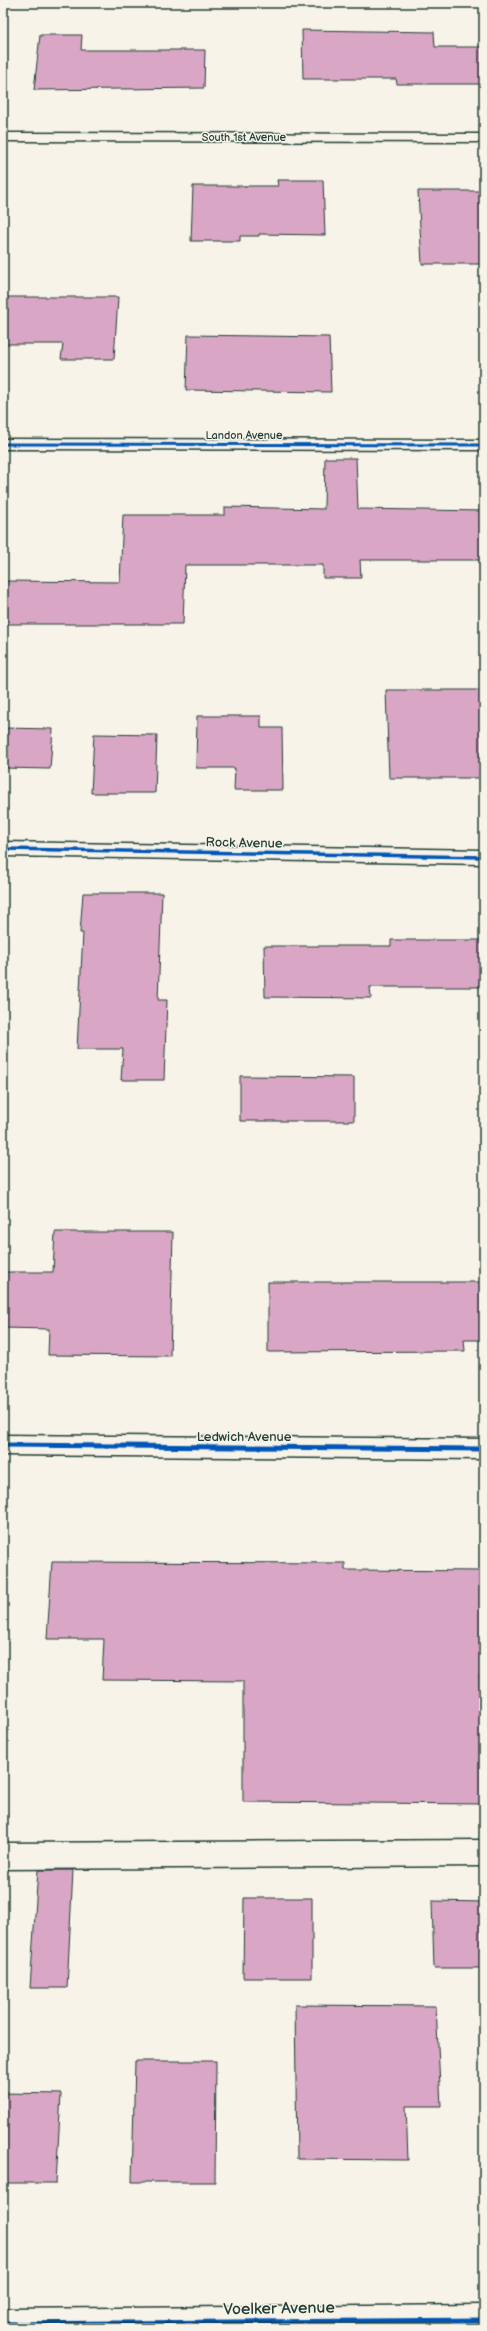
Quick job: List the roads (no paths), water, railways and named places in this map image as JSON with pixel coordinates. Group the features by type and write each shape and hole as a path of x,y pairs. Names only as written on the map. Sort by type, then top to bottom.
{"street":[{"name":"South 1st Avenue","path":"3,136 484,138"},
{"name":"Landon Avenue","path":"3,444 484,445"},
{"name":"Rock Avenue","path":"3,849 484,857"},
{"name":"Ledwich Avenue","path":"3,1445 484,1448"},
{"path":"3,1856 484,1853"},
{"name":"Voelker Avenue","path":"3,2324 484,2320"}]}
